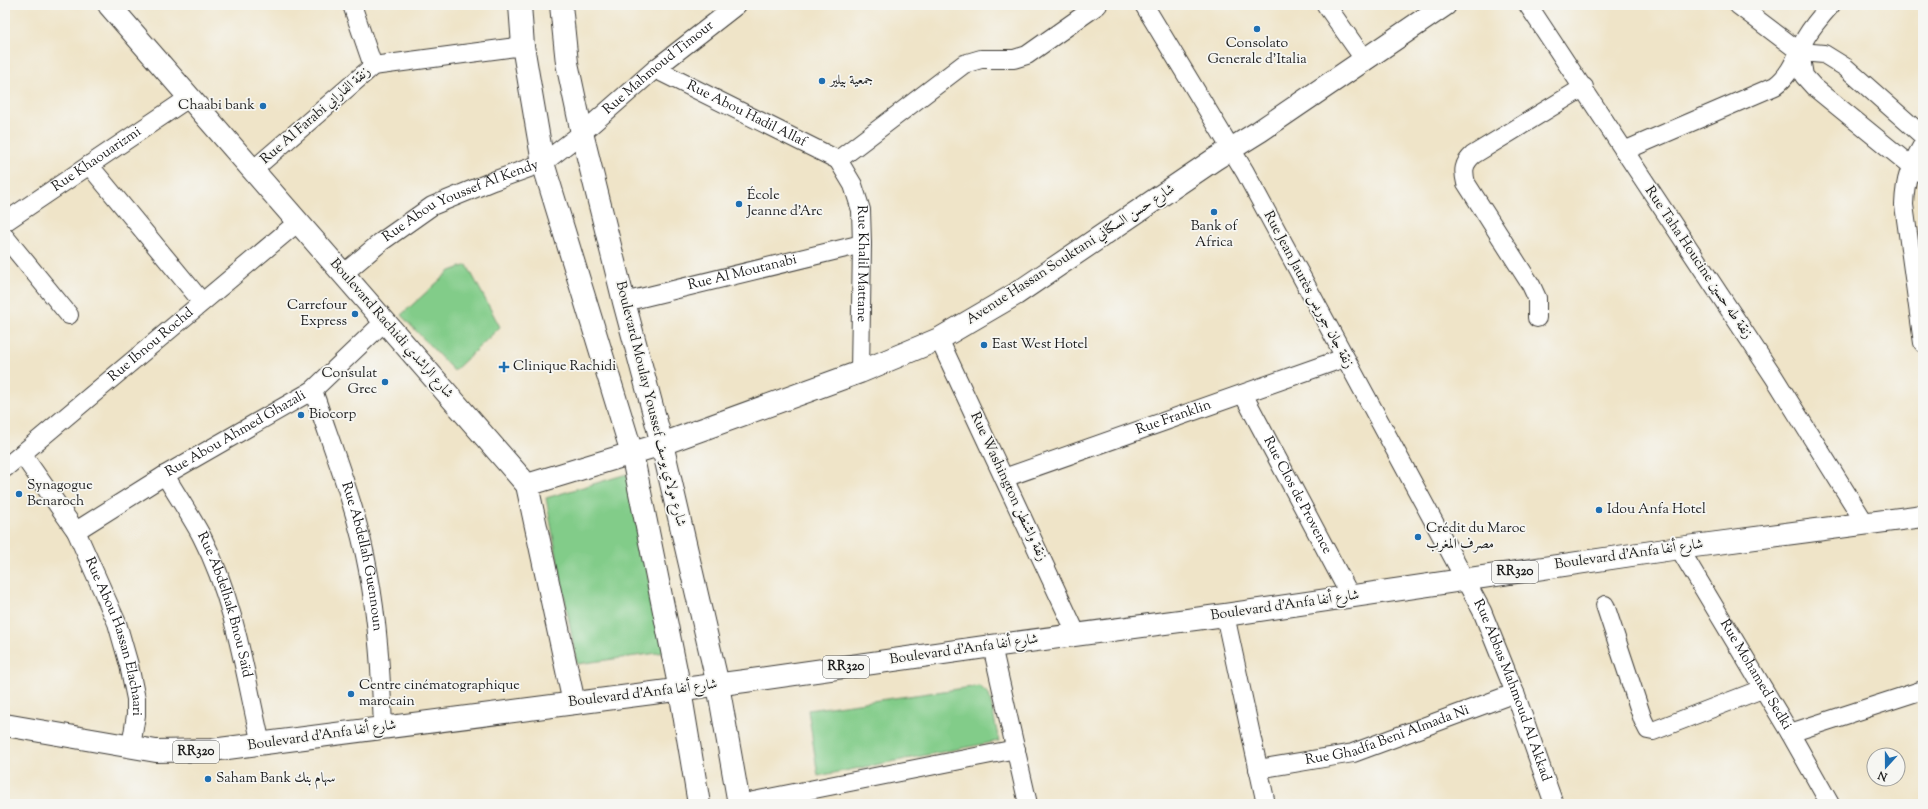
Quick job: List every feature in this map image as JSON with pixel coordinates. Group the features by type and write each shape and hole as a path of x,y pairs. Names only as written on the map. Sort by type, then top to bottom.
{"main road":[{"name":"Boulevard Rachidi شارع الراشدي","path":"109,5 527,485 574,703"},
{"path":"520,5 523,46 543,163 632,453 680,690 700,804"},
{"name":"Boulevard Moulay Youssef شارع مولاي يوسف","path":"561,5 567,63 582,133 624,302 662,444 718,685 739,804"},
{"name":"Avenue Hassan Souktani شارع حسن السكتاني","path":"527,485 662,444 860,372 939,339 1016,294 1232,150 1445,5"},
{"name":"Boulevard d'Anfa شارع أنفا","path":"5,725 156,751 192,752 718,685 992,646 1226,615 1679,548 1923,516"}],"street":[{"path":"352,5 373,66"},
{"name":"Rue Mahmoud Timour","path":"582,133 655,69 737,5"},
{"path":"838,160 964,64 981,59 1014,60 1026,55 1098,5"},
{"name":"Rue Jean Jaurès زنقة جان جوريس","path":"1144,5 1232,150 1464,580"},
{"path":"1326,5 1364,59"},
{"name":"Rue Taha Houcine زنقة طه حسين","path":"1528,5 1584,87 1624,151 1774,377 1865,523"},
{"path":"1738,5 1800,52 1824,54 1845,66 1923,136"},
{"path":"1624,151 1775,86 1785,78 1810,31 1831,5"},
{"name":"Rue Al Farabi زنقة الفارابي","path":"253,170 373,66 523,46"},
{"path":"1800,52 1804,76 1814,87 1917,170"},
{"name":"Rue Abou Hadil Allaf","path":"655,69 838,160"},
{"path":"1537,318 1538,308 1531,285 1466,183 1464,167 1473,155 1584,87"},
{"name":"Rue Khaouarizmi","path":"5,222 190,97"},
{"name":"Rue Abou Youssef Al Kendy","path":"343,274 381,242 432,206 493,181 543,163 582,133"},
{"path":"1923,144 1917,170 1904,186 1904,205 1923,343"},
{"name":"Rue Khalil Mattane","path":"838,160 853,186 861,210 862,244 860,372"},
{"path":"89,165 202,302"},
{"name":"Rue Ibnou Rochd","path":"5,468 298,222"},
{"path":"5,237 69,315"},
{"name":"Rue Al Moutanabi","path":"624,302 862,244"},
{"name":"Rue Abou Ahmed Ghazali","path":"76,531 165,475 313,390 384,322"},
{"name":"Rue Washington زنقة واشنطن","path":"939,339 1077,635"},
{"name":"Rue Franklin","path":"1004,478 1344,358"},
{"name":"Rue Abdellah Guennoun","path":"313,390 356,518 368,570 379,644 383,728"},
{"name":"Rue Clos de Provence","path":"1243,394 1351,597"},
{"name":"Rue Abou Hassan Elachaari","path":"22,454 76,531 118,623 136,699 136,715 131,747"},
{"name":"Rue Abdelhak Bnou Saïd","path":"165,475 202,538 223,589 234,624 261,744"},
{"name":"Rue Mohamed Sedki","path":"1679,548 1762,689 1790,733 1830,804"},
{"name":"Rue Abbas Mahmoud Al Akkad","path":"1464,580 1482,611 1515,693 1551,803"},
{"path":"1605,605 1643,720 1648,730 1653,731 1762,689"},
{"path":"1226,615 1266,804"},
{"path":"992,646 1028,804"},
{"path":"1790,733 1923,690"},
{"name":"Rue Ghadfa Beni Almada Ni","path":"1258,769 1353,753 1515,693"},
{"path":"739,804 1016,749"}],"green space":[{"path":"467,265 500,327 454,371 401,315 450,271"},
{"path":"627,474 665,652 577,664 546,498"},
{"path":"979,686 989,694 999,741 818,776 808,710"}],"place":[{"name":"Consolato Generale d'Italia","path":"1257,29"},
{"name":"جمعية بيلير","path":"822,81"},
{"name":"Chaabi bank","path":"263,106"},
{"name":"École Jeanne d'Arc","path":"739,204"},
{"name":"Bank of Africa","path":"1214,212"},
{"name":"Carrefour Express","path":"355,314"},
{"name":"East West Hotel","path":"984,345"},
{"name":"Clinique Rachidi","path":"504,367"},
{"name":"Consulat Grec","path":"385,382"},
{"name":"Biocorp","path":"301,415"},
{"name":"Synagogue Benaroch","path":"19,494"},
{"name":"Idou Anfa Hotel","path":"1599,510"},
{"name":"Crédit du Maroc مصرف المغرب","path":"1418,537"},
{"name":"Centre cinématographique marocain","path":"351,694"},
{"name":"Saham Bank سهام بنك","path":"208,779"}]}
